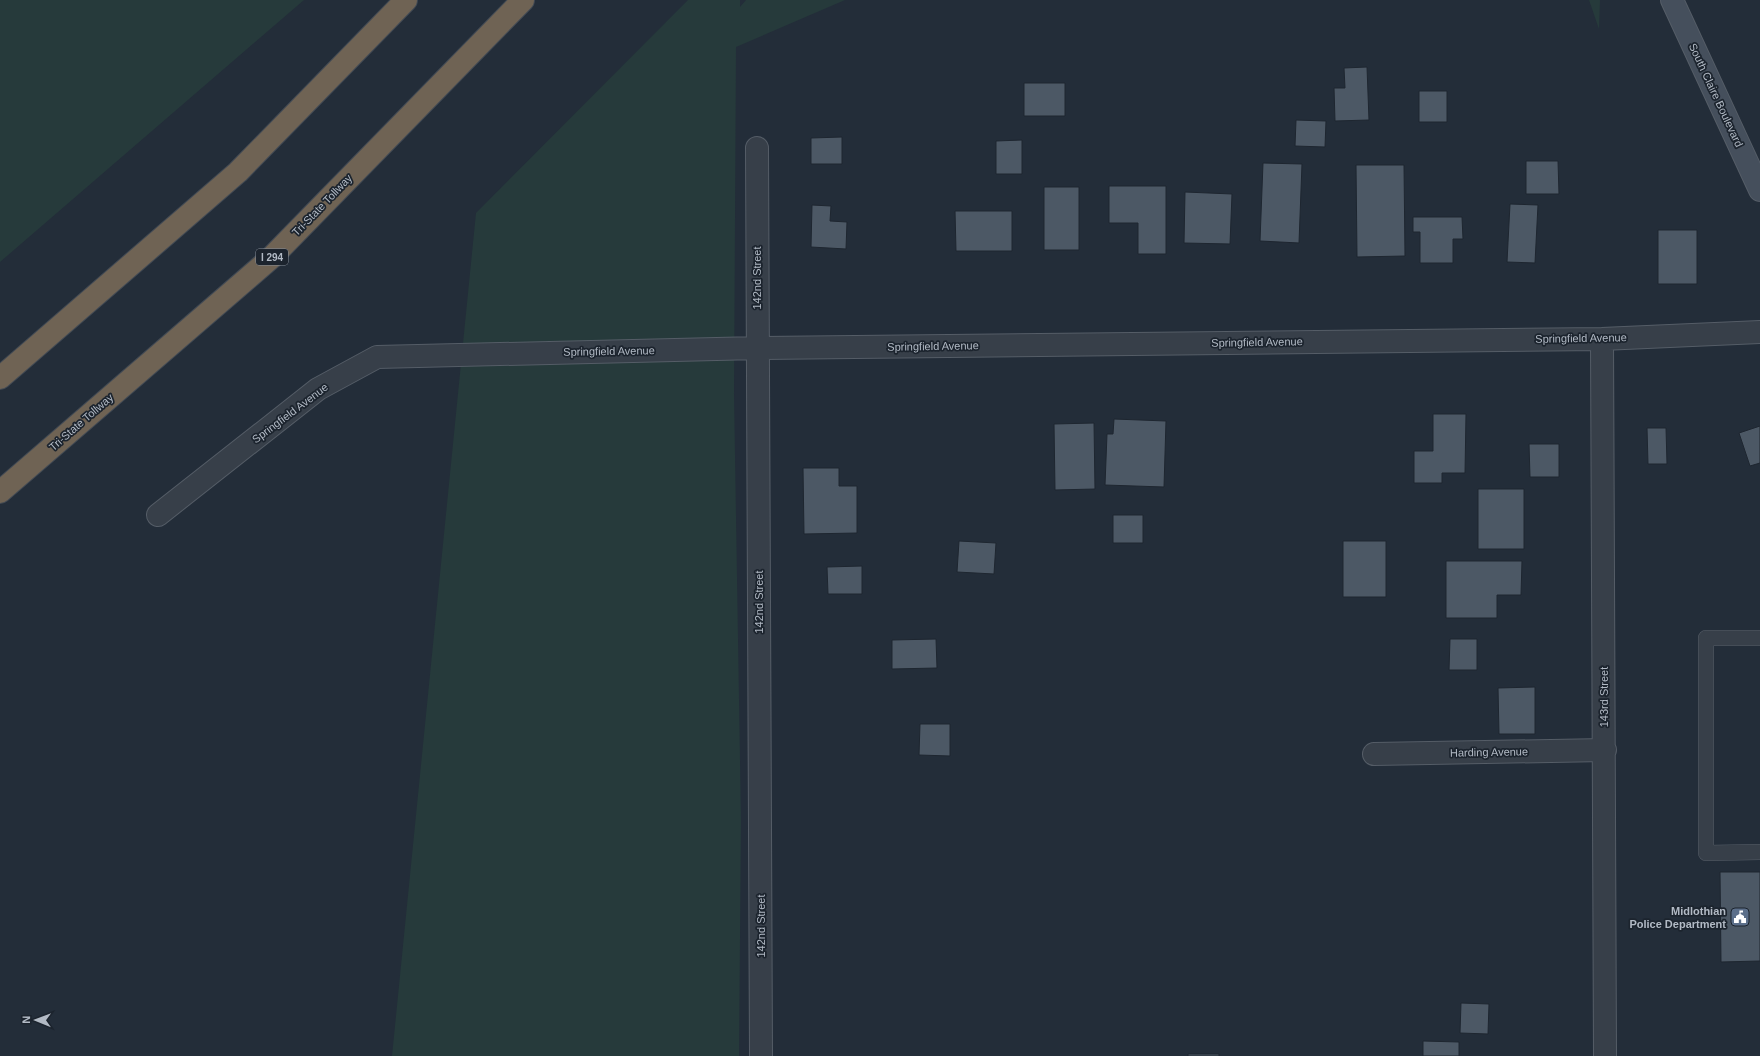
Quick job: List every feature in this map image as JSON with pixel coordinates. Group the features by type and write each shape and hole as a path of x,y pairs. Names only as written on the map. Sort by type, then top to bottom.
{"highway":[{"path":"0,378 238,172 406,0"},
{"name":"Tri-State Tollway","path":"0,492 271,258 523,0"}],"street":[{"name":"South Claire Boulevard","path":"1672,0 1760,190"},
{"name":"142nd Street","path":"757,148 761,1056"},
{"name":"Springfield Avenue","path":"158,516 318,389 377,357 758,348 1602,339 1760,332"},
{"name":"143rd Street","path":"1602,339 1605,750 1605,1056"},
{"name":"Harding Avenue","path":"1374,754 1605,750"}],"lane":[{"path":"1760,638 1706,638 1706,853 1760,852"}],"green space":[{"path":"0,0 304,0 0,262"},
{"path":"688,0 740,0 740,7 746,0 845,0 736,47 734,394 741,822 739,1056 392,1056 476,213"},
{"path":"1589,0 1600,0 1599,29"}],"building":[{"path":"1367,67 1369,120 1335,121 1334,88 1345,88 1344,68"},
{"path":"1024,83 1065,83 1065,116 1024,116"},
{"path":"1419,91 1447,91 1447,122 1419,122"},
{"path":"1296,120 1326,121 1325,147 1295,146"},
{"path":"842,137 842,164 811,164 811,138"},
{"path":"1022,140 1022,174 996,174 996,141"},
{"path":"1526,161 1558,161 1559,194 1526,194"},
{"path":"1263,163 1302,164 1299,243 1260,241"},
{"path":"1356,165 1404,165 1405,256 1357,257"},
{"path":"1109,186 1166,186 1166,254 1138,254 1138,223 1109,223"},
{"path":"1044,187 1079,187 1079,250 1044,250"},
{"path":"1185,192 1232,194 1230,244 1184,243"},
{"path":"1510,204 1538,205 1535,263 1507,262"},
{"path":"812,205 831,206 830,221 847,222 846,249 811,247"},
{"path":"955,211 1012,211 1012,251 956,251"},
{"path":"1413,217 1462,217 1463,239 1453,239 1453,263 1420,263 1420,232 1413,232"},
{"path":"1658,230 1697,230 1697,284 1658,284"},
{"path":"1433,414 1466,414 1465,473 1442,473 1442,483 1414,483 1414,451 1433,451"},
{"path":"1114,419 1166,421 1164,487 1105,485 1107,434 1113,434"},
{"path":"1094,423 1095,489 1055,490 1054,424"},
{"path":"1760,426 1760,463 1750,466 1739,433"},
{"path":"1647,428 1666,428 1667,464 1648,464"},
{"path":"1529,444 1559,444 1559,477 1530,477"},
{"path":"803,468 839,468 839,486 857,486 857,533 804,534"},
{"path":"1478,489 1524,489 1524,549 1478,549"},
{"path":"1113,515 1143,515 1143,543 1113,543"},
{"path":"959,541 996,543 994,574 957,572"},
{"path":"1343,541 1386,541 1386,597 1343,597"},
{"path":"1446,561 1522,561 1521,595 1497,595 1497,618 1446,618"},
{"path":"862,566 862,594 828,594 827,567"},
{"path":"936,639 937,668 892,669 892,640"},
{"path":"1450,639 1477,639 1477,670 1449,670"},
{"path":"1535,687 1535,734 1499,734 1498,688"},
{"path":"920,724 950,724 950,756 919,755"},
{"name":"Midlothian Police Department","path":"1720,872 1760,872 1760,961 1721,962"},
{"path":"1461,1003 1489,1004 1488,1034 1460,1033"},
{"path":"1423,1041 1459,1042 1459,1056 1423,1056"},
{"path":"1188,1054 1219,1054 1219,1056 1188,1056"}],"place":[{"name":"Midlothian Police Department","path":"1740,917"}]}
